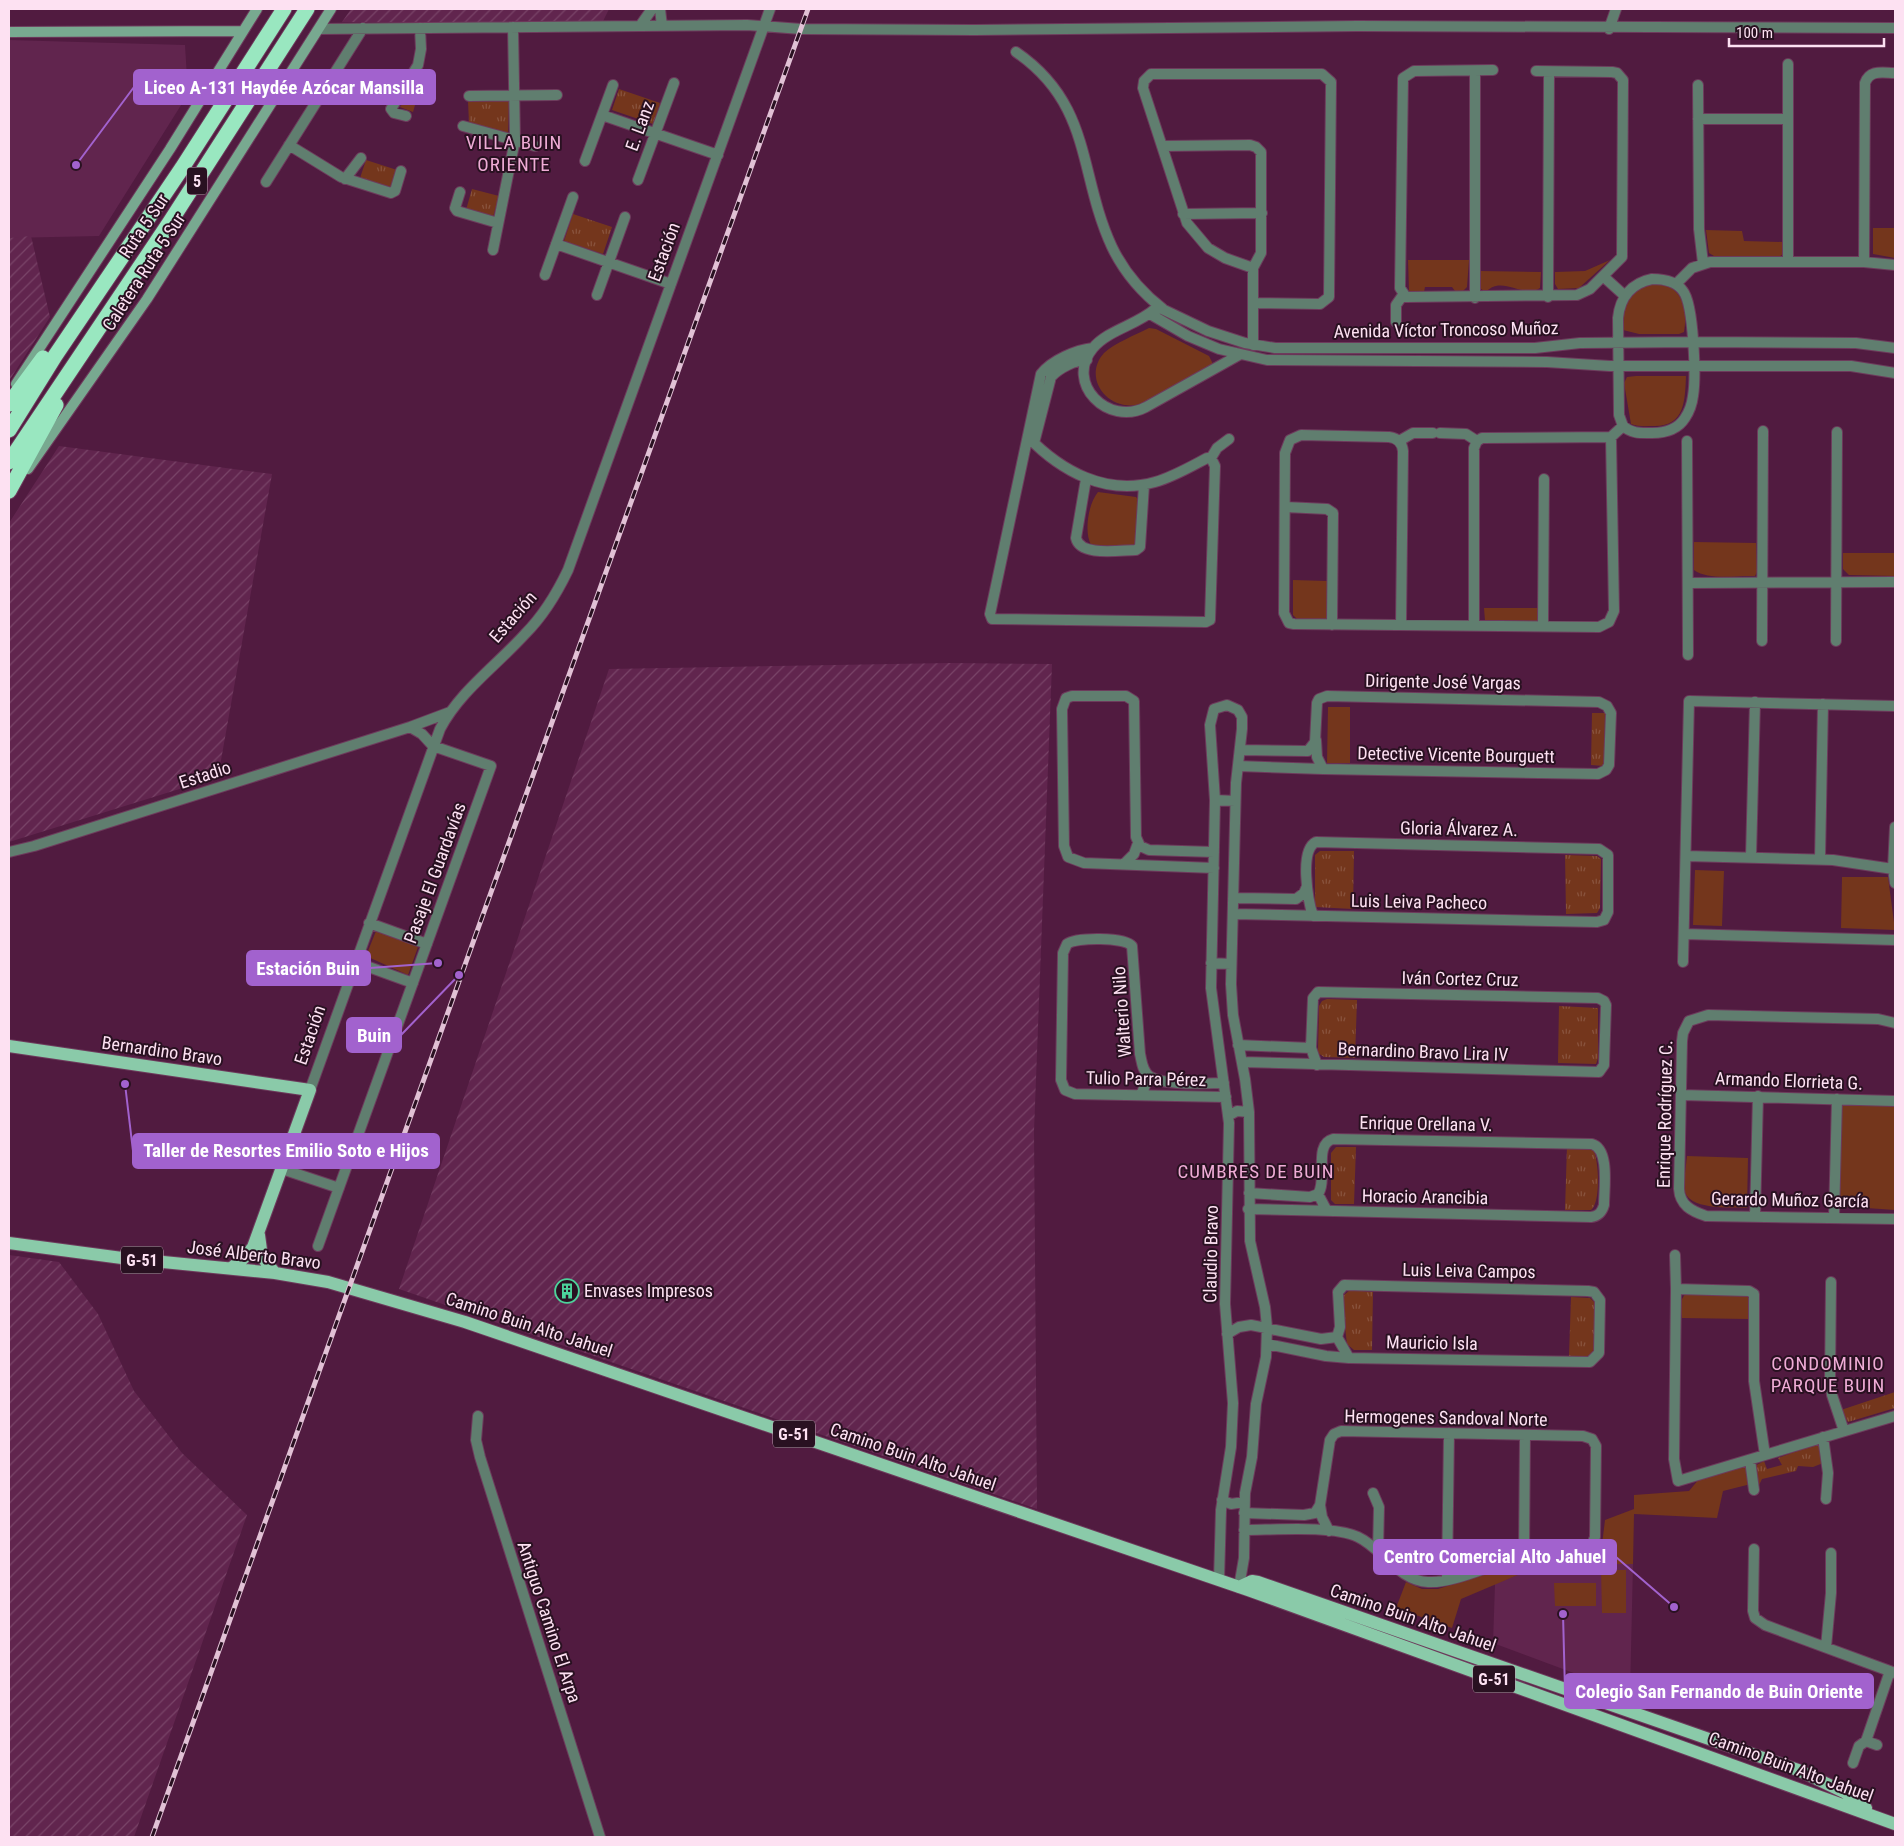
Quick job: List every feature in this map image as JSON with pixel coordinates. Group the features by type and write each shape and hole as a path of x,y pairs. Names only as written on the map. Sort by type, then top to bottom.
{"highway":[{"name":"Ruta 5 Sur","path":"9,430 55,356 182,168 284,9"},
{"name":"Ruta 5 Sur","path":"9,462 170,222 307,9"},
{"path":"9,404 121,258"},
{"path":"9,491 90,339"}],"main road":[{"path":"9,395 170,149 256,9"},
{"name":"Caletera Ruta 5 Sur","path":"9,496 147,299 332,9"},
{"path":"9,32 243,31"},
{"name":"Bernardino Bravo","path":"9,1046 310,1090"},
{"name":"Estación","path":"231,1268 249,1254 259,1234 310,1090"},
{"path":"259,1234 262,1256 275,1273"},
{"name":"José Alberto Bravo","path":"9,1243 132,1259 275,1273 346,1286"},
{"name":"Camino Buin Alto Jahuel","path":"346,1286 559,1352 1066,1529 1219,1580 1895,1824"}],"street":[{"path":"640,26 652,9"},
{"path":"660,9 662,26"},
{"name":"Estación","path":"310,1090 433,746 450,712 464,694 535,623 562,582 581,536 770,9"},
{"path":"1609,29 1616,9"},
{"path":"319,29 640,26 976,30 1357,26 1609,29 1895,28"},
{"path":"493,250 515,140 513,27"},
{"path":"266,182 363,28"},
{"path":"406,116 394,113 391,109 418,65 421,50 420,28"},
{"name":"Avenida Víctor Troncoso Muñoz","path":"1016,52 1041,72 1065,104 1082,142 1103,223 1112,246 1131,279 1163,309 1208,331 1252,344 1305,348 1535,348 1580,343 1693,342 1856,343 1895,348"},
{"path":"1788,64 1788,261"},
{"path":"1396,322 1396,305 1402,295 1400,288 1402,82 1405,76 1414,71 1475,72 1493,70"},
{"path":"1402,295 1410,298 1475,298 1548,297 1582,294 1604,277 1620,260 1623,253 1623,80 1618,73 1612,72 1536,71"},
{"path":"1475,72 1475,298"},
{"path":"1548,72 1548,297"},
{"path":"1864,262 1865,83 1868,77 1874,73 1895,72"},
{"path":"1253,268 1225,258 1208,248 1192,232 1183,214 1163,146 1143,88 1144,81 1151,74 1322,74 1329,78 1332,85 1329,297 1320,304 1253,303"},
{"name":"E. Lanz","path":"638,180 674,83"},
{"path":"586,161 613,85"},
{"path":"1698,85 1699,229 1703,263"},
{"path":"470,96 557,95"},
{"path":"602,115 718,155"},
{"path":"1698,119 1788,120"},
{"path":"462,126 535,146"},
{"path":"289,145 345,179 392,193 396,190 401,172"},
{"path":"1163,146 1256,147 1262,156 1261,253 1253,268 1252,344"},
{"path":"345,179 361,158"},
{"path":"460,192 455,208 457,211 498,223"},
{"path":"545,275 573,197"},
{"path":"1183,214 1262,213"},
{"path":"597,295 625,217"},
{"path":"556,244 671,284"},
{"path":"1676,284 1686,272 1703,263 1788,261 1864,262 1895,265"},
{"path":"1604,277 1625,296"},
{"path":"1652,278 1676,284 1682,289 1688,301 1693,342 1694,396 1690,410 1681,424 1661,433 1633,432 1624,426 1619,414 1619,310 1625,296 1636,284 1652,278"},
{"path":"1163,309 1154,309 1150,314 1104,339 1093,348 1087,360 1085,376 1094,398 1104,407 1124,413 1142,410 1239,355"},
{"name":"Avenida Víctor Troncoso Muñoz","path":"1150,314 1188,336 1239,355 1268,360 1306,362 1541,362 1618,366 1851,366 1895,373"},
{"path":"1031,440 1041,374 1048,367 1076,352 1093,348"},
{"path":"1305,348 1301,356 1306,362"},
{"path":"1087,360 1073,363 1051,377 1031,440 990,614 994,619 1208,621 1212,615 1215,466 1211,458"},
{"path":"1474,626 1474,448 1477,441 1482,438 1611,437 1624,426"},
{"path":"1762,641 1763,431"},
{"path":"1836,641 1837,432"},
{"path":"1399,441 1408,434 1436,433 1466,434 1477,441"},
{"path":"1401,625 1403,451 1399,441 1389,437 1301,435 1294,437 1286,447 1285,616 1289,622 1294,624 1332,625 1599,627 1609,622 1613,615 1611,437"},
{"path":"1211,458 1217,448 1229,439"},
{"path":"1031,440 1060,465 1086,479 1113,485 1144,485 1163,479 1207,458 1211,458"},
{"path":"1687,441 1688,654"},
{"path":"1086,479 1076,538 1078,545 1086,550 1136,550 1140,547 1144,485"},
{"path":"1543,626 1544,479"},
{"path":"1285,508 1327,508 1333,513 1332,625"},
{"path":"1688,583 1895,582"},
{"path":"1144,865 1143,846 1136,837 1134,701 1126,696 1072,696 1064,700 1062,709 1066,854 1071,859 1084,863 1214,868"},
{"name":"Dirigente José Vargas","path":"1322,770 1317,756 1316,703 1324,696 1600,702 1607,706"},
{"path":"1683,962 1689,700 1895,706"},
{"path":"1751,857 1755,702"},
{"path":"1820,859 1823,704"},
{"name":"Claudio Bravo","path":"1219,1580 1222,1500 1232,1424 1232,1383 1227,1334 1228,1116 1213,1018 1211,963 1215,800 1210,725 1212,713 1218,706 1231,706 1241,714 1242,729 1236,801 1231,964 1232,1002 1249,1112 1248,1209 1252,1253 1265,1307 1267,1327 1267,1344 1256,1404 1253,1444 1244,1502 1244,1558 1239,1587"},
{"name":"Detective Vicente Bourguett","path":"1238,766 1322,770 1601,773 1608,768 1610,761 1610,713 1607,706"},
{"name":"Estadio","path":"9,852 43,843 410,727 450,712"},
{"path":"410,727 422,734 433,746"},
{"name":"Dirigente José Vargas","path":"1240,750 1301,752 1311,749 1316,738"},
{"name":"Pasaje El Guardavías","path":"318,1246 491,766 433,746"},
{"path":"1215,800 1236,801"},
{"path":"1895,827 1893,869 1895,883"},
{"name":"Gloria Álvarez A.","path":"1307,886 1308,853 1311,845 1319,842 1599,848 1606,852 1609,859 1608,912 1604,920"},
{"path":"1124,864 1143,846 1214,852"},
{"path":"1686,856 1820,859 1893,869"},
{"path":"1233,898 1296,900 1304,894 1307,886"},
{"path":"1307,886 1313,916"},
{"name":"Luis Leiva Pacheco","path":"1232,914 1597,922 1604,920"},
{"path":"369,924 427,944"},
{"path":"1684,934 1895,940"},
{"name":"Walterio Nilo","path":"1065,1090 1061,1080 1063,953 1065,946 1076,940 1122,940 1131,944 1134,952 1140,1054 1142,1066 1149,1076 1161,1081 1224,1083"},
{"path":"355,962 413,983"},
{"path":"1211,963 1231,964"},
{"name":"Iván Cortez Cruz","path":"1311,1048 1312,1001 1315,995 1321,992 1598,998 1604,1001 1606,1005 1604,1065 1602,1071"},
{"name":"Enrique Rodríguez C.","path":"1686,1207 1680,1196 1679,1189 1682,1041 1683,1033 1689,1021 1708,1015 1878,1019 1895,1023"},
{"path":"1238,1045 1311,1048 1317,1065"},
{"name":"Bernardino Bravo Lira IV","path":"1242,1062 1597,1073 1602,1071"},
{"name":"Walterio Nilo","path":"1141,1095 1149,1076"},
{"name":"Tulio Parra Pérez","path":"1065,1090 1075,1094 1226,1097"},
{"name":"Armando Elorrieta G.","path":"1682,1094 1895,1101"},
{"path":"1754,1217 1758,1096"},
{"path":"1834,1217 1837,1099"},
{"path":"1228,1116 1237,1111 1249,1112"},
{"name":"Enrique Orellana V.","path":"1318,1194 1322,1186 1324,1146 1328,1140 1333,1139 1592,1144 1598,1147 1604,1155 1604,1205 1599,1214"},
{"path":"282,1169 339,1188"},
{"path":"1249,1193 1310,1197 1318,1194 1327,1211"},
{"name":"Gerardo Muñoz García","path":"1686,1207 1706,1216 1895,1219"},
{"name":"Horacio Arancibia","path":"1248,1209 1591,1217 1599,1214"},
{"path":"1675,1255 1674,1459 1678,1481 1895,1416"},
{"path":"1831,1282 1830,1380 1832,1395 1844,1431"},
{"name":"Luis Leiva Campos","path":"1337,1337 1340,1327 1338,1296 1340,1288 1348,1284 1588,1290 1596,1294 1600,1303 1600,1350 1596,1359"},
{"path":"1676,1289 1749,1291 1754,1294 1754,1381 1766,1455"},
{"path":"1227,1334 1244,1325 1267,1327 1320,1339 1337,1337 1349,1358"},
{"name":"Mauricio Isla","path":"1267,1344 1326,1356 1349,1358 1586,1363 1596,1359"},
{"name":"Antiguo Camino El Arpa","path":"478,1416 476,1440 480,1458 600,1837"},
{"name":"Hermogenes Sandoval Norte","path":"1320,1506 1328,1446 1331,1436 1337,1432 1577,1436 1592,1439 1597,1451 1595,1532 1593,1543 1588,1549 1541,1552 1524,1556"},
{"path":"1447,1579 1449,1433"},
{"path":"1244,1530 1329,1531 1355,1536 1413,1578 1427,1582 1447,1579 1524,1556 1525,1435"},
{"path":"1823,1438 1828,1474 1826,1499"},
{"path":"1750,1460 1754,1490"},
{"path":"1373,1494 1379,1507 1378,1551"},
{"path":"1222,1500 1232,1504 1244,1502"},
{"path":"1244,1514 1304,1516 1315,1513 1320,1506"},
{"path":"1320,1506 1324,1523 1329,1531"},
{"path":"1754,1549 1753,1608 1755,1618 1765,1625 1893,1672 1866,1741 1859,1746 1852,1763"},
{"path":"1826,1648 1831,1593 1831,1553"},
{"path":"1866,1741 1877,1745"}],"shaded area":[{"path":"351,9 609,9 602,23 342,22"},
{"path":"9,40 185,45 188,94 99,236 9,238"},
{"path":"31,236 50,317 9,381 9,238"},
{"path":"59,446 272,474 218,777 9,842 9,523"},
{"name":"Envases Impresos","path":"950,663 1052,664 1034,1131 1037,1509 399,1289 609,669"},
{"path":"9,1255 59,1262 98,1314 134,1391 182,1453 247,1515 134,1837 9,1837"},
{"path":"1545,1564 1633,1564 1630,1694 1493,1643 1495,1584"}],"green space":[{"path":"427,71 427,90 419,91 413,112 400,107"},
{"path":"619,89 660,103 653,124 612,110"},
{"path":"509,100 508,134 469,123 468,101"},
{"path":"366,160 397,170 391,187 360,178"},
{"path":"472,189 499,196 493,217 466,210"},
{"path":"573,214 612,227 603,254 564,241"},
{"path":"1873,228 1895,228 1895,258 1873,254"},
{"path":"1706,230 1742,231 1744,241 1783,242 1783,254 1779,257 1714,256 1709,253"},
{"path":"1408,260 1469,260 1467,287 1463,291 1455,291 1452,287 1425,287 1424,292 1409,291"},
{"path":"1610,260 1579,288 1558,289 1555,284 1555,272 1585,271"},
{"path":"1480,271 1541,272 1540,288 1524,291 1507,286 1496,286 1485,292 1480,288"},
{"path":"1658,283 1673,290 1682,301 1685,315 1684,332 1679,334 1639,334 1623,330 1623,320 1630,298 1648,285"},
{"path":"1149,328 1156,329 1209,356 1213,364 1141,404 1129,405 1118,403 1102,391 1097,382 1098,362 1109,349"},
{"path":"1686,376 1684,402 1678,417 1665,425 1639,426 1631,424 1624,383 1627,377"},
{"path":"1098,492 1136,497 1140,502 1139,543 1133,547 1091,545 1088,533 1088,518"},
{"path":"1694,542 1756,543 1757,572 1755,576 1713,576 1694,570"},
{"path":"1843,553 1895,553 1895,576 1849,575 1843,569"},
{"path":"1293,580 1328,581 1327,621 1298,620 1293,615"},
{"path":"1484,608 1538,608 1538,621 1485,621"},
{"path":"1328,707 1350,707 1350,763 1327,763"},
{"path":"1592,713 1605,713 1604,766 1591,765"},
{"path":"1320,851 1354,851 1353,909 1315,907 1315,855"},
{"path":"1565,855 1597,856 1601,859 1600,908 1597,913 1566,914"},
{"path":"1695,870 1724,871 1722,926 1693,925"},
{"path":"1842,877 1888,877 1895,930 1841,928"},
{"path":"376,931 418,947 408,975 366,956"},
{"path":"1327,999 1357,1000 1355,1058 1324,1057 1318,1053 1319,1006 1322,1001"},
{"path":"1559,1006 1598,1008 1598,1058 1596,1064 1558,1063"},
{"path":"1840,1100 1895,1102 1895,1210 1838,1206"},
{"path":"1567,1146 1593,1149 1595,1154 1598,1171 1598,1190 1594,1206 1591,1210 1565,1210"},
{"path":"1336,1147 1356,1147 1354,1204 1335,1204 1331,1200 1331,1153"},
{"path":"1687,1156 1748,1158 1747,1208 1710,1206 1692,1201 1684,1188"},
{"path":"1350,1290 1373,1292 1372,1350 1354,1350 1347,1344 1342,1302 1343,1296"},
{"path":"1685,1294 1748,1295 1749,1319 1682,1318 1679,1304"},
{"path":"1571,1297 1590,1298 1594,1302 1595,1348 1594,1352 1587,1357 1569,1356"},
{"path":"1895,1392 1895,1408 1848,1422 1841,1410"},
{"path":"1819,1443 1823,1463 1813,1467 1798,1466 1796,1471 1762,1479 1759,1485 1757,1483 1753,1467 1764,1461 1767,1469 1782,1465 1778,1458"},
{"path":"1746,1466 1751,1484 1723,1491 1717,1518 1634,1514 1633,1564 1544,1564 1461,1599 1452,1628 1396,1608 1406,1582 1422,1589 1438,1589 1525,1561 1545,1558 1596,1556 1601,1553 1605,1520 1634,1509 1634,1495 1689,1491 1699,1479"},
{"path":"1601,1570 1626,1570 1626,1613 1602,1613"},
{"path":"1554,1583 1596,1583 1596,1606 1555,1606"}],"railway":[{"path":"152,1837 808,9"}],"place":[{"name":"Liceo A-131 Haydée Azócar Mansilla","path":"76,165"},
{"name":"Estación Buin","path":"438,963"},
{"name":"Buin","path":"459,975"},
{"name":"Taller de Resortes Emilio Soto e Hijos","path":"125,1084"},
{"name":"Envases Impresos","path":"567,1291"},
{"name":"Centro Comercial Alto Jahuel","path":"1674,1607"},
{"name":"Colegio San Fernando de Buin Oriente","path":"1563,1614"}],"district":[{"name":"VILLA BUIN ORIENTE","path":"514,153"},
{"name":"CUMBRES DE BUIN","path":"1256,1171"},
{"name":"CONDOMINIO PARQUE BUIN","path":"1828,1374"}]}
